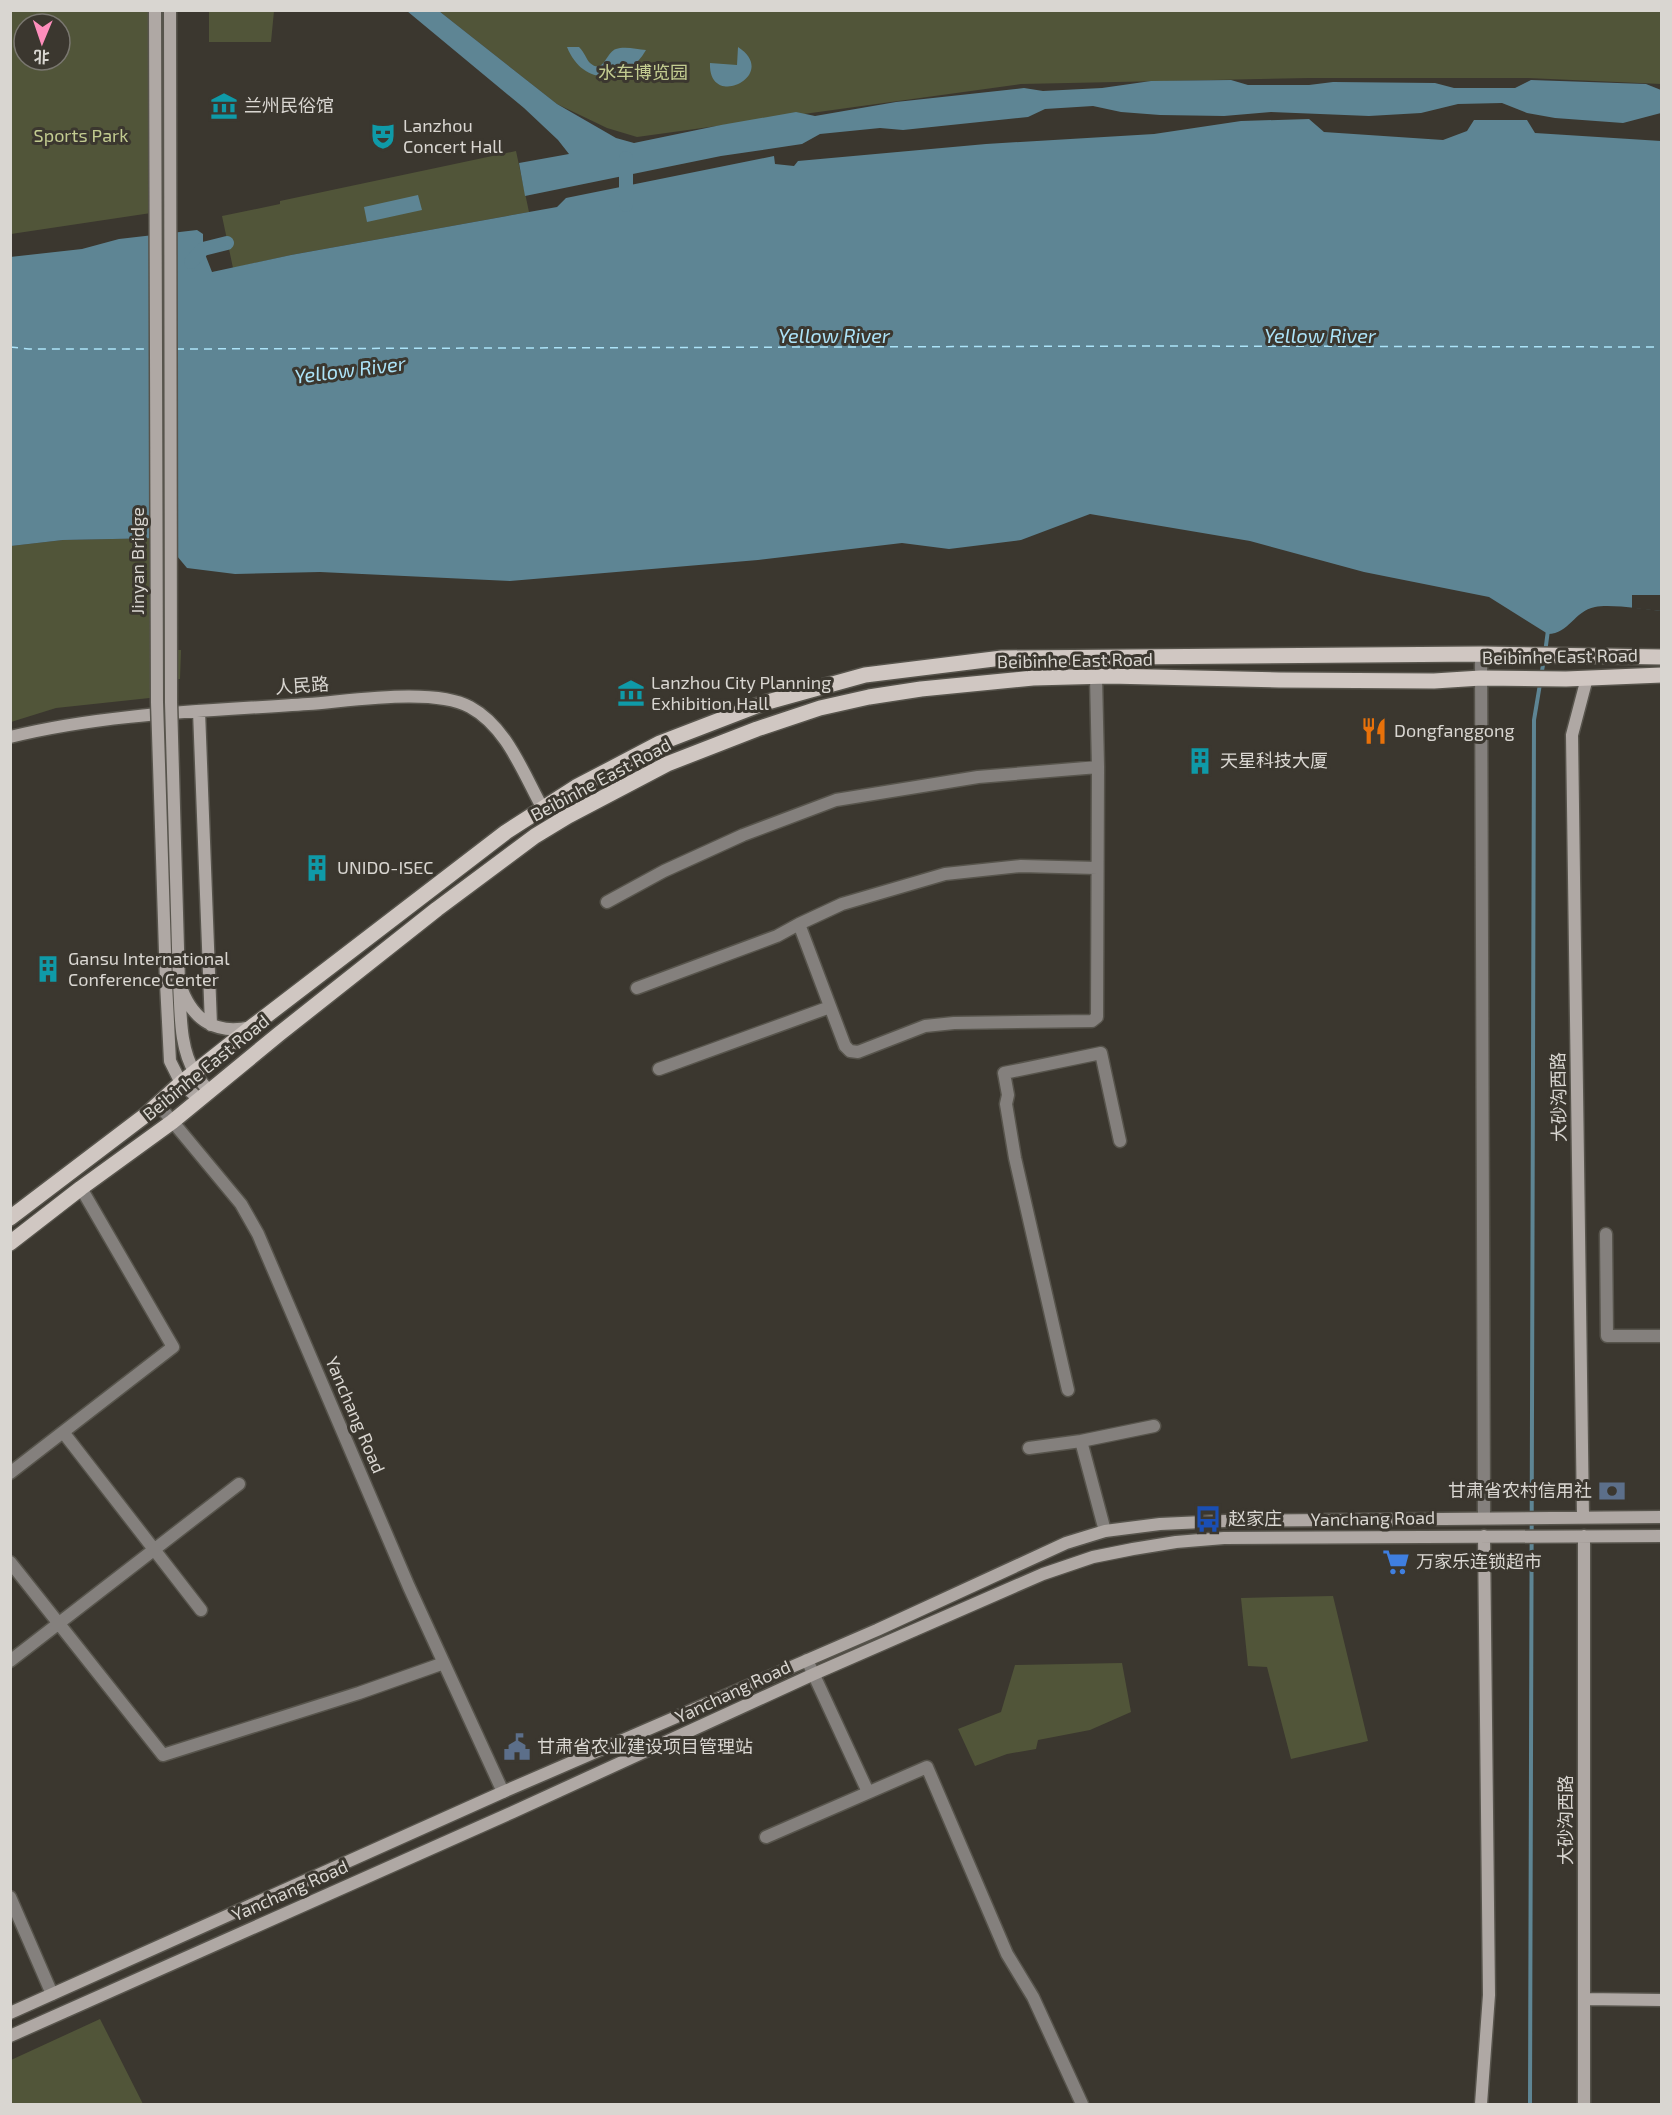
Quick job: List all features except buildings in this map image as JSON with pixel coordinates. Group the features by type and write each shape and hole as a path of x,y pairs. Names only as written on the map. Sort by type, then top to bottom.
{"main road":[{"name":"Jinyan Bridge","path":"155,10 156,702 167,1033 170,1061 181,1083 205,1096"},
{"name":"Jinyan Bridge","path":"170,10 171,702 181,1026 186,1051 194,1072"},
{"name":"Beibinhe East Road","path":"10,1218 147,1114 194,1072 253,1026 506,832 576,787 660,743 764,703 865,675 1002,658 1488,654 1662,657"},
{"name":"Beibinhe East Road","path":"10,1243 172,1122 375,958 535,836 667,764 757,729 820,708 870,697 921,689 1034,678 1096,676 1434,681 1662,675"},
{"name":"大砂沟西路","path":"1583,1517 1572,735 1587,678"},
{"name":"人民路","path":"10,737 48,728 90,722 200,711 391,698 444,698 469,706 491,721 507,742 543,808"},
{"path":"200,711 211,1024"},
{"path":"179,983 194,1012 211,1024 233,1030 253,1026"},
{"path":"194,1072 205,1096"},
{"name":"Yanchang Road","path":"10,2013 1066,1543 1105,1531 1160,1524 1225,1521 1662,1518"},
{"path":"1481,2104 1489,1995 1484,1536"},
{"name":"大砂沟西路","path":"1584,1536 1584,2104"},
{"name":"Yanchang Road","path":"10,2036 524,1807 814,1674 1043,1574 1103,1555 1176,1542 1224,1538 1662,1536"},
{"path":"1584,1999 1662,2000"}],"street":[{"path":"1484,1518 1488,654"},
{"path":"800,924 845,1046 850,1051 858,1052 925,1026 954,1023 1092,1021 1097,1017 1096,676"},
{"path":"607,902 664,871 743,835 836,800 978,777 1098,767"},
{"path":"637,988 777,936 843,904 945,874 1021,866 1097,868"},
{"path":"659,1069 830,1007"},
{"path":"1068,1390 1015,1158 1005,1104 1008,1095 1004,1073 1101,1053 1120,1142"},
{"name":"Yanchang Road","path":"158,1104 241,1204 258,1234 409,1587 503,1792"},
{"path":"10,1473 173,1347 81,1188"},
{"path":"1606,1234 1607,1336 1662,1336"},
{"path":"1029,1448 1081,1441 1154,1426"},
{"path":"63,1432 201,1610"},
{"path":"1081,1441 1105,1531"},
{"path":"10,1661 239,1484"},
{"path":"10,1562 163,1755 350,1696 444,1663"},
{"path":"807,1660 867,1792"},
{"path":"766,1837 927,1767 1007,1954 1033,1997 1082,2104"},
{"path":"10,1897 52,1994"}],"green space":[{"name":"Sports Park","path":"11,11 154,11 151,213 11,234"},
{"path":"209,11 274,11 271,42 209,42"},
{"name":"水车博览园","path":"439,11 1661,11 1661,84 1528,78 1309,78 1021,84 637,137 607,128 557,104"},
{"path":"516,151 529,212 291,255 233,268 222,216 280,204 280,201"},
{"path":"162,538 161,650 181,650 180,679 161,680 159,697 56,708 11,722 11,546 63,540"},
{"path":"1333,1596 1368,1741 1291,1759 1267,1667 1248,1666 1241,1598"},
{"path":"1122,1663 1131,1712 1090,1730 1038,1740 1036,1749 1007,1754 975,1766 958,1729 1001,1712 1015,1665"},
{"path":"100,2019 143,2104 11,2104 11,2060"}],"water":[{"path":"407,11 439,11 557,104 616,138 634,143 796,112 815,116 896,102 1024,88 1043,91 1102,88 1151,81 1231,80 1248,85 1309,85 1333,82 1435,83 1454,88 1515,88 1531,80 1646,84 1661,90 1661,113 1623,123 1555,118 1527,113 1502,103 1458,104 1421,113 1369,116 1271,112 1224,116 1160,115 1121,112 1093,106 1045,109 1028,117 903,130 880,128 820,134 802,144 721,156 525,196 519,163 569,154 558,140 524,108"},
{"path":"567,47 579,47 590,63 595,66 602,65 613,51 619,48 646,50 638,62 627,70 605,77 594,75 583,69 574,60"},
{"path":"738,47 749,58 751,68 748,77 739,84 720,85 712,77 710,63 737,65"},
{"name":"Yellow River","path":"1309,119 1324,132 1443,140 1467,131 1474,120 1527,120 1535,133 1661,141 1661,611 1618,606 1595,607 1582,613 1567,627 1548,634 1489,597 1364,572 1250,541 1090,514 1021,540 949,549 902,543 758,560 510,581 320,572 235,574 187,568 162,538 63,540 11,546 10,257 82,249 119,239 197,230 203,234 203,249 212,272 291,255 557,207 566,198 774,156 775,164 794,166 798,161 986,144 1154,134 1241,121"},
{"path":"418,195 422,210 367,222 364,207"}],"pier":[{"path":"1632,595 1661,595 1661,611 1632,608"}],"waterway":[{"path":"626,158 626,205"},
{"path":"191,262 203,249 227,243"},
{"path":"1545,653 1548,630"},
{"path":"1541,676 1544,660"},
{"path":"1530,2104 1534,720 1540,684"}],"ferry route":[{"path":"10,347 150,349"},
{"path":"176,349 1662,347"}],"place":[{"name":"兰州民俗馆","path":"224,106"},
{"name":"Lanzhou Concert Hall","path":"383,136"},
{"name":"Lanzhou City Planning Exhibition Hall","path":"631,693"},
{"name":"Dongfanggong","path":"1374,731"},
{"name":"天星科技大厦","path":"1200,761"},
{"name":"UNIDO-ISEC","path":"317,868"},
{"name":"Gansu International Conference Center","path":"48,969"},
{"name":"甘肃省农村信用社","path":"1612,1491"},
{"name":"赵家庄","path":"1208,1519"},
{"name":"万家乐连锁超市","path":"1396,1562"},
{"name":"甘肃省农业建设项目管理站","path":"517,1747"}]}
